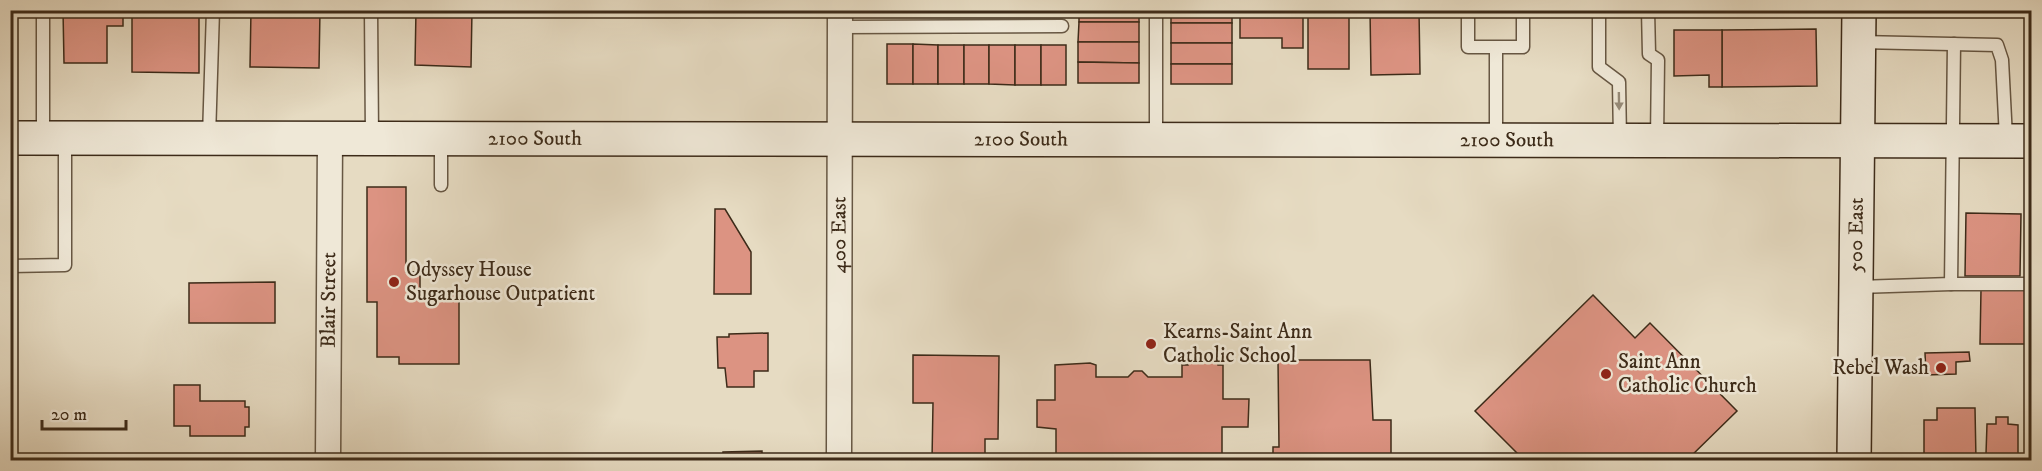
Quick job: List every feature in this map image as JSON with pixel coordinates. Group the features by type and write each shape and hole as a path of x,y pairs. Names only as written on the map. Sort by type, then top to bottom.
{"main road":[{"name":"500 East","path":"1854,460 1858,287 1859,26"},
{"name":"2100 South","path":"10,138 2019,141"}],"street":[{"name":"400 East","path":"839,460 840,19"},
{"name":"Blair Street","path":"328,460 330,139"}],"lane":[{"path":"10,266 65,264 43,10"},
{"path":"209,138 213,10"},
{"path":"372,10 372,139"},
{"path":"1156,10 1156,139"},
{"path":"1468,10 1468,47 1496,48 1523,47 1523,10"},
{"path":"1599,10 1599,68 1619,82 1620,141"},
{"path":"1648,10 1649,54 1658,60 1656,141"},
{"path":"840,19 1062,26"},
{"path":"1859,26 1954,44 1998,45 2019,141"},
{"path":"1951,284 1954,44"},
{"path":"1496,48 1496,140"},
{"path":"441,139 441,185"},
{"path":"1858,287 2031,284"}],"building":[{"path":"63,10 123,10 123,26 107,26 107,63 64,63"},
{"path":"132,10 199,10 199,73 132,72"},
{"path":"251,10 320,10 319,68 250,67"},
{"path":"416,10 472,10 471,67 415,65"},
{"path":"1079,10 1139,10 1139,22 1079,22"},
{"path":"1171,10 1232,10 1232,23 1171,23"},
{"path":"1240,10 1303,10 1303,48 1282,48 1282,38 1240,38"},
{"path":"1308,10 1330,14 1330,10 1349,10 1349,69 1308,69"},
{"path":"1370,10 1419,10 1420,74 1371,75"},
{"path":"1726,10 1800,10 1800,16 1726,17"},
{"path":"1079,22 1139,22 1139,42 1078,42"},
{"path":"1171,23 1232,23 1232,43 1171,43"},
{"path":"1816,29 1817,86 1722,87 1722,30"},
{"path":"1674,30 1722,30 1722,87 1709,87 1709,75 1674,76"},
{"path":"1078,42 1139,42 1139,63 1078,62"},
{"path":"1171,43 1232,43 1232,64 1171,64"},
{"path":"887,44 913,44 913,84 887,84"},
{"path":"913,44 938,45 938,84 913,84"},
{"path":"938,45 964,45 964,84 938,84"},
{"path":"964,45 989,45 989,84 964,84"},
{"path":"989,45 1015,45 1015,85 989,84"},
{"path":"1015,45 1041,45 1041,85 1015,85"},
{"path":"1041,45 1066,45 1066,85 1041,85"},
{"path":"1078,62 1139,63 1139,83 1078,83"},
{"path":"1171,64 1232,64 1232,84 1171,84"},
{"name":"Odyssey House Sugarhouse Outpatient","path":"367,187 406,187 406,272 420,272 420,291 459,291 459,364 399,364 399,357 377,357 377,302 367,302"},
{"path":"715,209 725,209 751,252 751,294 714,294"},
{"path":"1966,213 2021,214 2020,276 1965,276"},
{"path":"275,282 275,323 189,323 189,283"},
{"path":"1981,290 2032,290 2032,344 1980,344"},
{"name":"Saint Ann Catholic Church","path":"1593,295 1635,338 1650,323 1737,411 1687,460 1524,460 1475,411"},
{"path":"768,333 768,371 754,371 754,387 727,387 725,368 718,368 717,337 729,337 729,334"},
{"name":"Rebel Wash","path":"1969,352 1970,361 1956,362 1956,374 1926,375 1925,353"},
{"path":"913,355 999,356 998,439 985,439 985,460 932,460 933,403 913,403"},
{"path":"1278,360 1370,360 1373,420 1391,420 1391,460 1273,460 1273,447 1279,447"},
{"path":"1188,362 1218,362 1218,365 1223,365 1223,399 1249,399 1248,427 1222,427 1222,460 1184,460 1184,458 1117,460 1117,456 1097,456 1097,460 1056,460 1056,429 1037,427 1037,400 1055,400 1055,365 1090,363 1096,365 1096,377 1128,377 1134,371 1142,371 1148,377 1182,377 1182,365 1188,365"},
{"path":"174,385 200,385 200,401 245,401 245,407 249,407 249,427 245,427 245,436 190,436 190,426 174,426"},
{"path":"1937,408 1975,408 1976,460 1924,460 1924,420 1937,420"},
{"path":"1996,417 2008,417 2008,424 2018,425 2018,455 1986,454 1987,424 1996,424"},
{"path":"762,451 762,460 723,460 723,452"}],"place":[{"name":"Odyssey House Sugarhouse Outpatient","path":"394,282"},
{"name":"Kearns-Saint Ann Catholic School","path":"1151,344"},
{"name":"Rebel Wash","path":"1941,368"},
{"name":"Saint Ann Catholic Church","path":"1606,374"}]}
